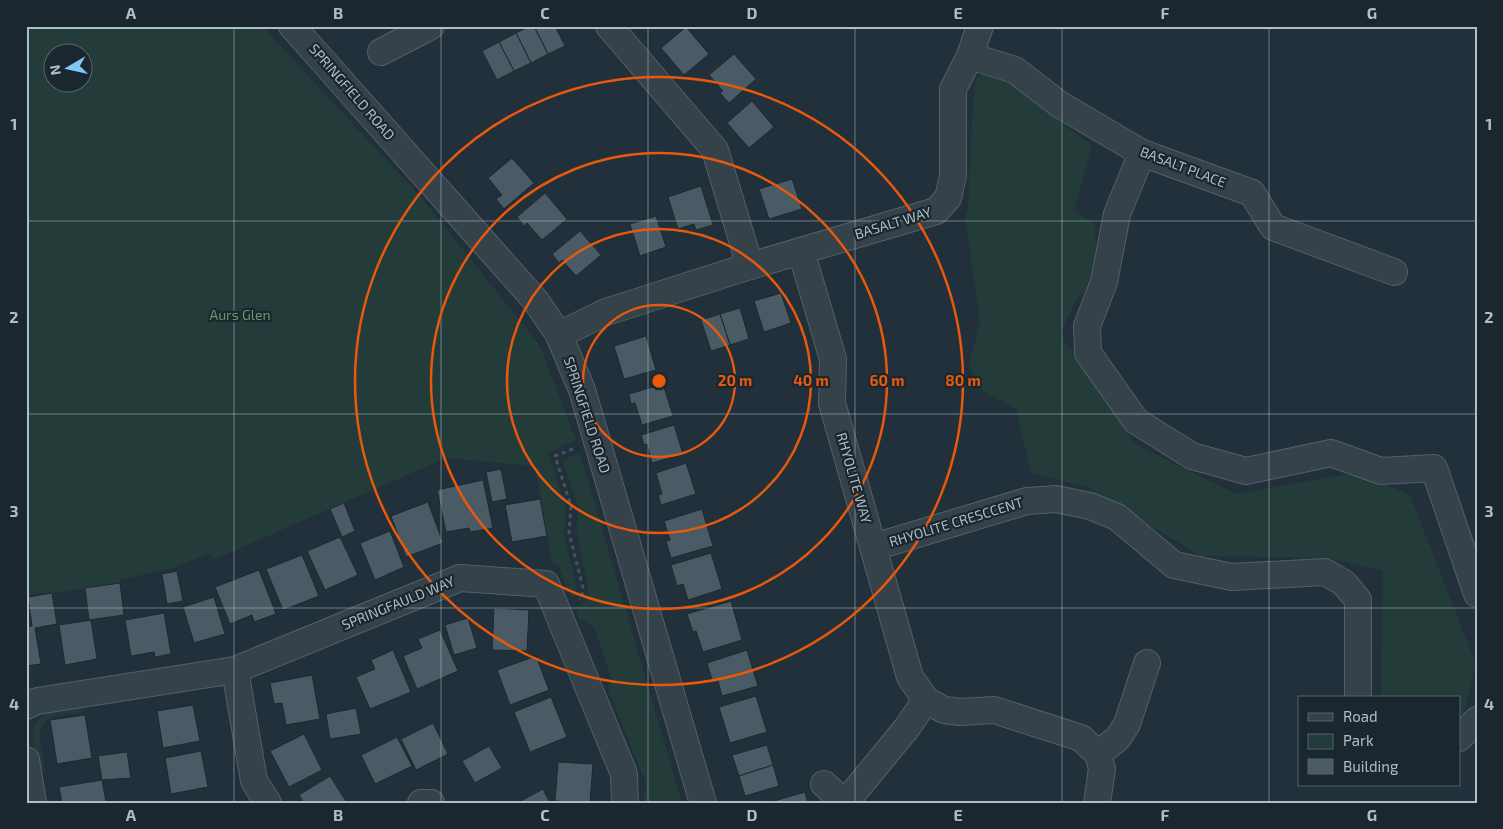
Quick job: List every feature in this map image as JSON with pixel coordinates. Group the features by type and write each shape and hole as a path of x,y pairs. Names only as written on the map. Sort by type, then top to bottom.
{"street":[{"name":"SPRINGFIELD ROAD","path":"292,26 536,301 559,335 582,390 703,803"},
{"path":"381,52 432,26"},
{"path":"609,26 715,150 750,266"},
{"name":"BASALT WAY","path":"559,335 606,312 750,266 936,211 948,198 953,176 953,89 970,56 980,26"},
{"name":"BASALT PLACE","path":"970,56 1015,70 1059,104 1142,153 1252,193 1273,227 1394,272"},
{"path":"1142,153 1117,214 1104,282 1087,326 1088,353 1136,421 1192,456 1246,471 1331,454 1381,471 1434,468 1477,594"},
{"name":"RHYOLITE WAY","path":"801,251 833,359 832,403 910,677 926,700 944,710 960,712 994,710 1081,738 1098,754"},
{"name":"RHYOLITE CRESCCENT","path":"874,547 1027,501 1056,499 1090,506 1117,517 1174,565 1232,577 1325,572 1344,583 1358,600 1358,696"},
{"name":"SPRINGFAULD WAY","path":"26,706 37,701 235,670 460,578 546,584 624,774 626,803"},
{"path":"1097,803 1102,769 1098,754 1118,738 1127,724 1147,663"},
{"path":"235,670 254,781 268,803"},
{"path":"824,784 845,803 906,729 926,700"},
{"path":"1460,737 1477,720"},
{"path":"26,760 33,803"},
{"path":"422,803 432,803"}],"path":[{"path":"556,610 582,598 583,588 569,533 572,506 555,456 597,441"}],"green space":[{"name":"Aurs Glen","path":"26,26 262,26 420,196 540,346 576,440 548,453 566,507 564,535 577,589 576,595 571,598 558,564 552,563 535,466 446,458 213,560 210,553 172,568 120,580 120,583 52,593 26,594"},
{"path":"988,67 1092,146 1074,211 1095,224 1097,279 1076,300 1060,334 1135,444 1236,494 1358,472 1410,495 1476,664 1464,713 1460,715 1460,696 1381,696 1383,571 1327,558 1200,556 1087,487 1031,473 1016,409 979,389 969,363 980,323 965,217 968,209 973,97 976,78"},
{"path":"580,453 682,803 643,803 646,783 608,690 611,676 593,626 579,619 575,608 586,601 589,593 577,534 578,507 562,460"},
{"path":"82,705 83,712 52,717 42,726 40,741 45,771 37,767 33,737 37,720 53,711"}],"building":[{"path":"534,26 548,54 531,63 516,33"},
{"path":"534,26 555,26 565,46 548,54"},
{"path":"686,27 709,54 684,75 661,48"},
{"path":"516,33 531,63 514,71 499,42"},
{"path":"499,42 514,71 497,80 482,51"},
{"path":"734,54 756,79 729,103 720,93 723,91 709,75"},
{"path":"752,101 774,127 749,148 727,123"},
{"path":"512,158 534,183 504,209 496,199 502,195 488,178"},
{"path":"792,179 802,209 769,219 759,189"},
{"path":"701,186 713,225 696,230 694,224 678,229 668,197"},
{"path":"545,193 567,219 542,240 527,223 524,226 517,217"},
{"path":"656,216 666,247 640,256 630,224"},
{"path":"580,231 601,255 576,276 562,260 559,263 552,254"},
{"path":"781,293 791,323 764,332 754,301"},
{"path":"740,308 749,339 730,345 720,314"},
{"path":"720,314 730,345 711,351 701,320"},
{"path":"646,336 656,370 624,379 614,346"},
{"path":"663,384 673,416 642,425 635,403 631,404 629,394"},
{"path":"674,425 683,454 652,463 647,444 644,445 641,435"},
{"path":"686,463 696,494 661,505 658,495 662,494 656,473"},
{"path":"501,469 507,499 492,502 486,472"},
{"path":"483,480 493,528 470,532 469,528 446,532 437,490"},
{"path":"540,499 547,536 512,542 505,505"},
{"path":"428,502 443,543 406,557 391,516"},
{"path":"344,503 355,531 342,537 330,509"},
{"path":"702,509 713,546 671,558 666,541 670,540 664,521"},
{"path":"390,531 404,567 375,580 360,543"},
{"path":"340,537 358,575 325,590 307,551"},
{"path":"711,553 722,589 688,600 683,584 677,586 671,565"},
{"path":"302,555 319,596 283,610 266,569"},
{"path":"259,570 276,614 254,622 252,615 230,624 215,587"},
{"path":"177,571 183,601 167,604 162,574"},
{"path":"120,583 124,615 89,620 85,588"},
{"path":"52,593 57,624 35,628 41,664 26,666 26,627 32,626 28,597"},
{"path":"214,597 225,634 194,643 183,607"},
{"path":"731,601 742,640 703,652 696,631 693,632 687,614"},
{"path":"494,608 529,610 527,651 492,650"},
{"path":"164,613 171,654 155,657 154,652 131,656 125,620"},
{"path":"468,618 477,648 454,655 445,625"},
{"path":"91,620 97,659 65,665 59,625"},
{"path":"440,630 458,671 417,689 403,656 422,648 418,639"},
{"path":"393,650 411,692 370,709 356,677 375,669 371,660"},
{"path":"747,650 758,686 722,696 718,681 713,683 707,663"},
{"path":"536,656 549,690 510,705 497,670"},
{"path":"312,675 320,719 286,725 282,703 274,704 270,683"},
{"path":"756,696 767,732 730,743 719,707"},
{"path":"551,697 567,737 530,752 514,712"},
{"path":"193,705 200,741 163,748 157,711"},
{"path":"356,708 361,734 330,739 326,714"},
{"path":"85,715 92,758 57,764 50,720"},
{"path":"433,723 448,754 416,770 401,739"},
{"path":"304,734 322,770 289,787 270,751"},
{"path":"397,737 412,766 375,784 361,755"},
{"path":"767,745 773,765 739,776 732,755"},
{"path":"489,746 502,768 475,783 462,761"},
{"path":"201,751 208,787 171,794 165,758"},
{"path":"127,752 131,778 102,780 98,756"},
{"path":"558,762 593,764 590,803 555,801"},
{"path":"773,765 779,786 745,796 739,776"},
{"path":"330,776 347,803 304,803 299,795"},
{"path":"102,780 106,802 117,800 118,803 62,803 59,787"},
{"path":"543,789 550,803 522,803 521,801"},
{"path":"805,792 808,803 774,803 774,801"}]}
